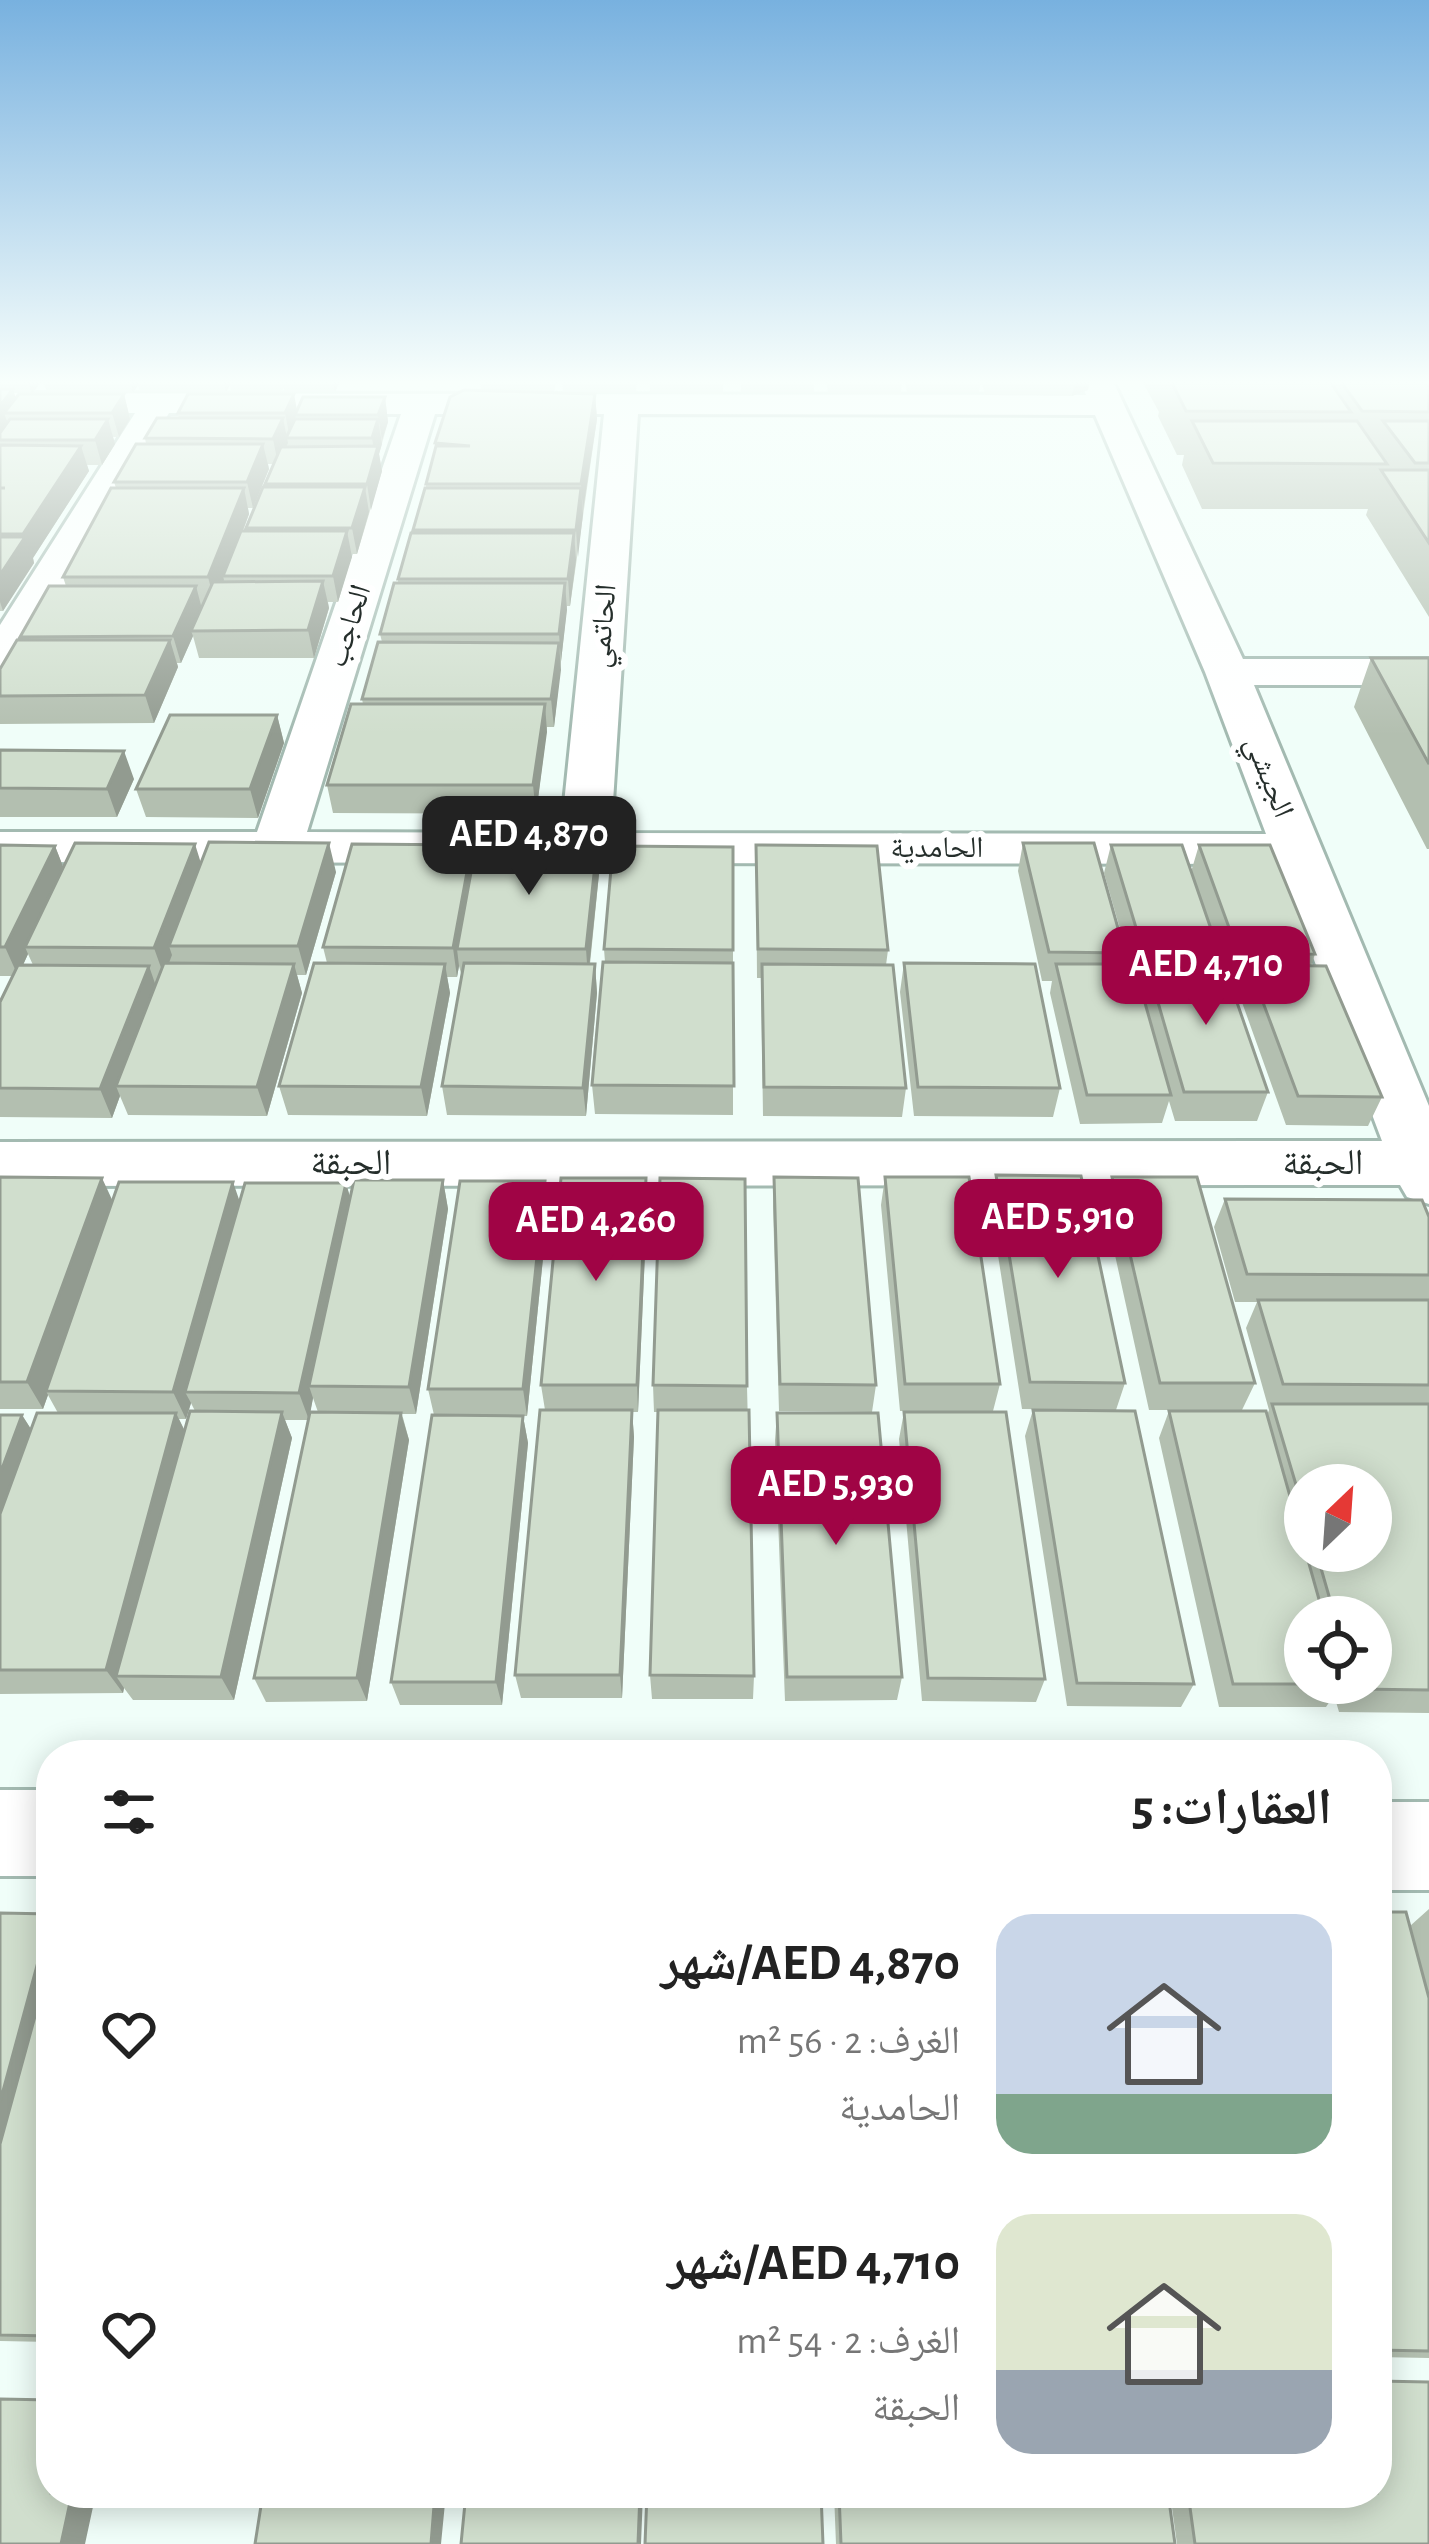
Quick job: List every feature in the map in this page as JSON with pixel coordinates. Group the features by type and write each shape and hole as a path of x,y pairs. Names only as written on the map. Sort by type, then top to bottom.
{"street":[{"path":"0,658 100,498"},
{"name":"الحاجب","path":"277,847 391,498"},
{"name":"الحاتمي","path":"585,847 614,498"},
{"name":"الجيشي","path":"1149,498 1227,672 1425,1172"},
{"path":"1227,672 1429,672"},
{"name":"الحامدية","path":"0,847 1298,849"},
{"name":"الحبقة","path":"0,1164 1425,1172"},
{"path":"0,1833 36,1833"},
{"path":"1392,1846 1429,1846"}],"building":[{"path":"0,498 47,498 23,534 0,534"},
{"path":"106,498 240,498 208,577 63,577"},
{"path":"259,498 362,498 352,528 246,528"},
{"path":"422,498 580,498 576,530 413,530"},
{"path":"1399,498 1429,498 1429,543"},
{"path":"241,531 347,531 333,576 223,576"},
{"path":"411,533 574,533 568,579 398,579"},
{"path":"0,537 25,537 0,575"},
{"path":"323,581 308,630 191,631 213,582"},
{"path":"394,583 565,583 559,634 380,634"},
{"path":"49,586 196,586 173,636 20,637"},
{"path":"17,640 170,640 145,695 0,696 0,669"},
{"path":"378,642 559,643 551,699 362,699"},
{"path":"1371,658 1429,658 1429,764"},
{"path":"351,704 545,704 533,785 327,785"},
{"path":"170,715 277,715 250,789 136,789"},
{"path":"0,750 124,751 107,789 0,788"},
{"path":"209,842 329,843 298,946 169,946"},
{"path":"75,843 195,844 154,948 25,947"},
{"path":"1023,843 1094,843 1125,953 1049,952"},
{"path":"352,844 472,845 453,948 323,947"},
{"path":"0,845 55,846 5,947 0,947"},
{"path":"476,845 597,846 586,949 457,949"},
{"path":"756,845 877,846 888,950 758,949"},
{"path":"1111,845 1182,845 1220,955 1144,954"},
{"path":"1199,845 1270,845 1315,954 1239,955"},
{"path":"613,846 733,847 733,950 604,949"},
{"path":"1146,961 1223,962 1268,1092 1184,1092"},
{"path":"603,962 733,963 734,1086 592,1085"},
{"path":"164,963 294,964 257,1087 116,1086"},
{"path":"314,963 445,964 421,1087 279,1086"},
{"path":"464,963 595,964 583,1088 442,1086"},
{"path":"904,963 1035,964 1060,1088 918,1087"},
{"path":"762,964 893,965 906,1088 764,1087"},
{"path":"1056,964 1134,964 1171,1095 1087,1095"},
{"path":"18,965 149,966 100,1089 0,1088 0,1002"},
{"path":"1249,965 1326,966 1382,1097 1298,1096"},
{"path":"996,1175 1081,1176 1125,1383 1030,1382"},
{"path":"0,1177 102,1178 27,1382 0,1382"},
{"path":"774,1177 858,1178 876,1385 780,1384"},
{"path":"885,1177 969,1177 1000,1384 905,1384"},
{"path":"1112,1177 1197,1177 1255,1383 1160,1383"},
{"path":"561,1178 646,1178 637,1385 541,1385"},
{"path":"660,1178 745,1179 747,1386 653,1385"},
{"path":"354,1180 443,1180 409,1387 309,1386"},
{"path":"460,1181 545,1181 523,1389 428,1389"},
{"path":"119,1182 233,1182 173,1392 46,1391"},
{"path":"245,1183 346,1183 299,1393 185,1392"},
{"path":"1225,1199 1422,1200 1429,1217 1429,1275 1247,1274"},
{"path":"1258,1300 1429,1300 1429,1385 1283,1384"},
{"path":"1272,1404 1429,1404 1429,1690 1392,1689 1392,1596 1329,1596 1322,1572 1392,1572 1392,1464 1290,1464"},
{"path":"540,1410 632,1410 620,1675 515,1675"},
{"path":"658,1410 749,1410 754,1676 650,1675"},
{"path":"1033,1410 1135,1411 1194,1684 1077,1683"},
{"path":"190,1411 282,1412 221,1677 116,1676"},
{"path":"1169,1411 1266,1411 1284,1475 1284,1572 1311,1572 1318,1596 1284,1596 1284,1684 1233,1684"},
{"path":"310,1412 401,1413 357,1678 254,1678"},
{"path":"904,1412 1006,1412 1045,1679 928,1678"},
{"path":"37,1413 176,1413 106,1670 0,1670 0,1514"},
{"path":"777,1413 878,1413 902,1677 787,1677"},
{"path":"0,1415 22,1415 0,1474"},
{"path":"432,1415 523,1416 496,1682 391,1682"},
{"path":"1392,1912 1406,1912 1429,1998 1429,2351 1392,2350"},
{"path":"0,1913 36,1914 36,1969 0,2102"},
{"path":"36,2013 36,2336 0,2335 0,2144"},
{"path":"1392,2381 1429,2382 1429,2544 1195,2544 1190,2508 1392,2508"},
{"path":"0,2399 36,2400 36,2508 69,2508 61,2544 0,2544"},
{"path":"261,2508 434,2508 431,2544 255,2544"},
{"path":"465,2508 639,2508 638,2544 461,2544"},
{"path":"646,2508 822,2508 823,2544 645,2544"},
{"path":"840,2508 1170,2508 1175,2544 841,2544"}]}
